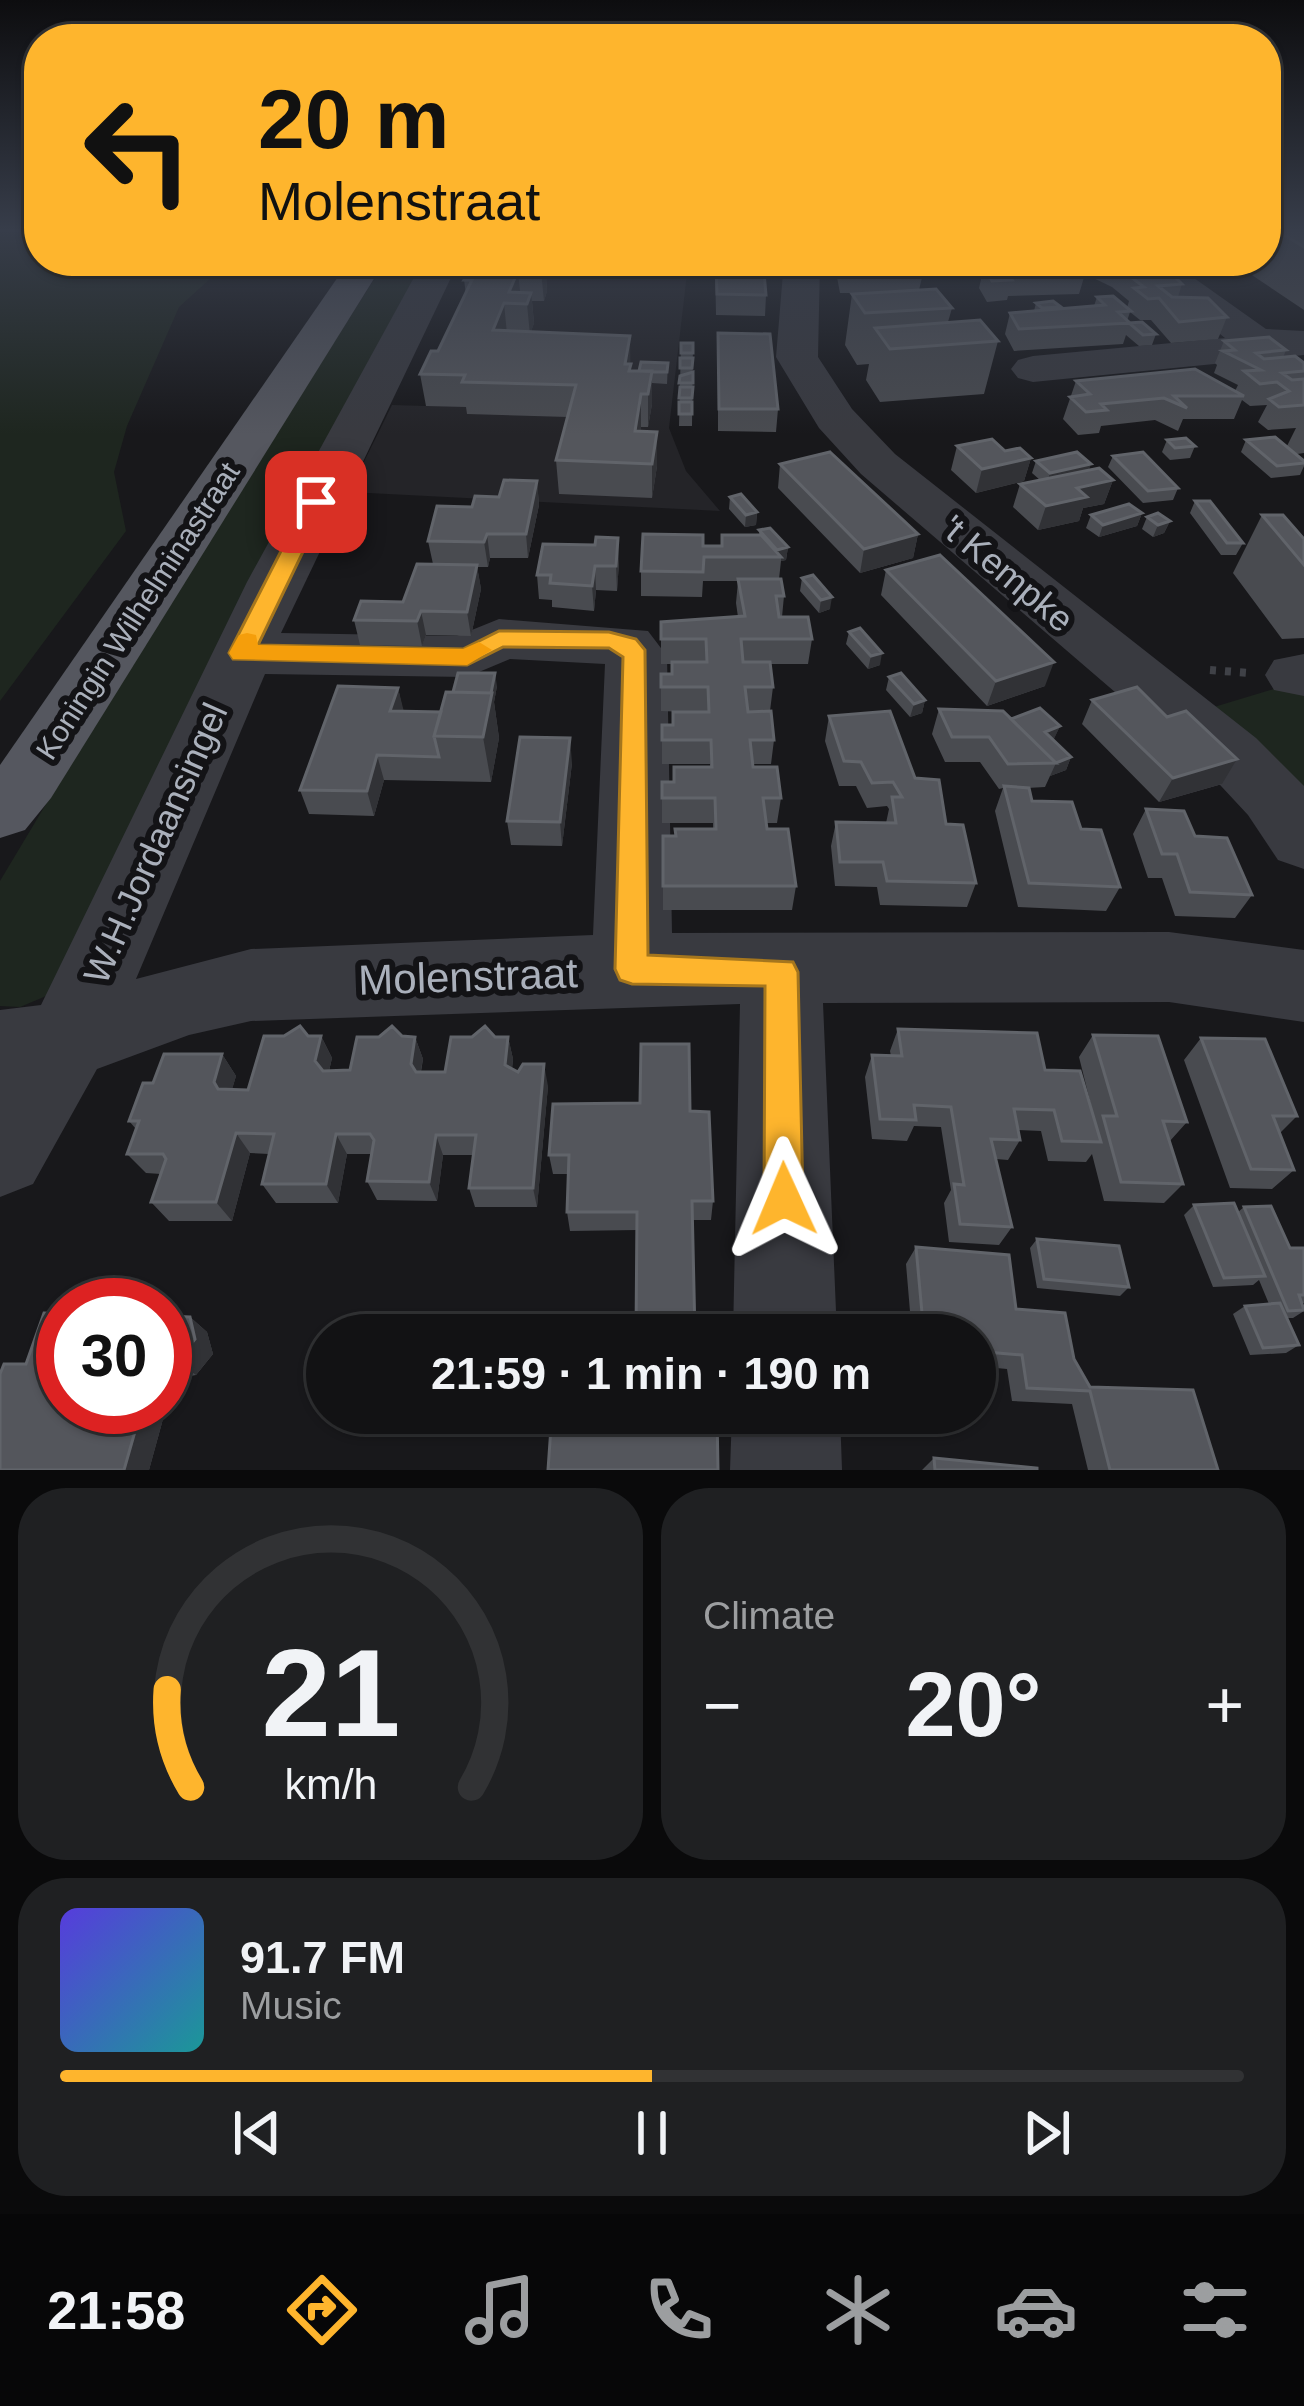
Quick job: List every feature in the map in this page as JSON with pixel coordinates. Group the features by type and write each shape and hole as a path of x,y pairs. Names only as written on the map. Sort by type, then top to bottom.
{"main road":[{"name":"Koningin Wilhelminastraat","path":"9,810 345,297"}],"street":[{"name":"W.H.Jordaansingel","path":"0,1151 33,1046 242,653 423,297"},
{"name":"'t Kempke","path":"800,297 797,357 835,418 878,464 1232,754 1273,796 1304,840"},
{"path":"1195,297 1251,338 1297,347"},
{"path":"1240,297 1297,347"},
{"path":"1033,369 1297,347"},
{"path":"242,653 467,657 499,639 628,645 636,656 632,969"},
{"name":"Molenstraat","path":"33,1046 189,998 251,985 632,969 1169,967 1304,986"},
{"path":"782,972 785,1314"},
{"path":"786,1434 786,1470"}],"shaded area":[{"path":"0,297 191,297 179,307 127,426 114,472 126,531 0,701"},
{"path":"363,297 413,297 51,994 20,1007 0,1006 0,881 149,632"},
{"path":"481,297 684,297 669,428 686,471 720,511 349,492 392,405 426,406"},
{"path":"1304,680 1304,794 1214,707"}],"building":[{"path":"464,297 530,297 527,304 504,303 493,330 630,336 625,364 631,364 629,371 652,371 648,394 641,394 635,431 657,432 652,464 556,460 576,385 462,382 465,375 420,374 431,351 438,351"},
{"path":"854,297 942,297 952,308 865,313"},
{"path":"1097,297 1114,297 1131,311 1118,312 1130,323 1019,329 1010,313 1105,305"},
{"path":"1145,297 1208,298 1227,317 1179,322 1159,298"},
{"path":"1053,301 1061,307 1042,308 1036,303"},
{"path":"980,320 998,341 890,349 875,328"},
{"path":"1142,322 1156,334 1143,335 1129,323"},
{"path":"718,333 770,334 778,409 719,409"},
{"path":"1269,337 1286,350 1256,353 1264,359 1295,356 1304,363 1304,371 1282,373 1292,380 1304,379 1304,405 1279,407 1269,399 1289,391 1277,382 1260,384 1244,371 1261,370 1223,351 1235,350 1224,341"},
{"path":"681,343 693,343 693,353 681,353"},
{"path":"680,358 693,358 692,368 680,368"},
{"path":"641,362 668,363 667,372 639,371"},
{"path":"1195,369 1244,396 1174,396 1187,408 1164,398 1101,404 1107,410 1086,412 1070,397 1090,394 1076,381"},
{"path":"693,372 693,383 679,383 680,376"},
{"path":"680,387 693,387 692,398 679,398"},
{"path":"679,402 692,402 692,414 679,414"},
{"path":"1275,437 1304,463 1277,466 1246,440"},
{"path":"1186,438 1195,446 1175,448 1167,440"},
{"path":"992,439 1005,451 1020,448 1031,458 982,469 957,446"},
{"path":"830,452 918,534 864,549 780,464"},
{"path":"1077,452 1091,464 1050,473 1036,461"},
{"path":"1143,452 1178,488 1148,491 1113,456"},
{"path":"1099,468 1113,480 1077,488 1087,497 1046,506 1020,484"},
{"path":"504,480 537,481 526,534 487,534 484,542 428,541 437,506 472,507 475,496 499,497"},
{"path":"741,494 757,512 746,515 730,497"},
{"path":"1195,501 1210,501 1243,543 1227,543"},
{"path":"1129,504 1142,513 1103,525 1091,515"},
{"path":"1158,513 1170,521 1158,525 1147,517"},
{"path":"1262,515 1283,515 1304,539 1304,565"},
{"path":"770,528 788,547 777,550 759,530"},
{"path":"643,534 703,535 703,546 722,546 722,535 761,535 781,557 704,557 703,572 641,571"},
{"path":"596,537 618,538 616,566 595,566 592,586 550,583 551,575 537,575 543,544 595,545"},
{"path":"940,555 1054,662 996,681 886,570"},
{"path":"417,564 477,565 467,612 421,611 417,621 354,620 361,601 403,602"},
{"path":"813,575 832,597 821,600 802,578"},
{"path":"738,579 781,579 784,596 776,596 779,617 808,617 812,639 741,639 743,662 770,662 773,687 745,687 748,712 771,711 774,740 750,740 753,767 777,767 781,798 763,798 767,829 788,829 796,886 663,886 663,836 676,836 675,829 716,829 715,798 662,798 662,782 674,782 674,767 712,767 711,740 662,740 662,725 673,725 673,712 709,712 708,687 661,687 661,674 672,674 672,662 707,662 706,639 661,639 661,622 745,616"},
{"path":"860,628 882,653 871,656 849,632"},
{"path":"458,673 495,673 491,693 453,692"},
{"path":"901,673 925,700 914,704 889,677"},
{"path":"338,686 398,688 390,711 441,712 434,736 439,757 377,755 367,791 300,790"},
{"path":"1137,687 1167,717 1186,711 1237,759 1173,778 1092,700"},
{"path":"446,692 492,693 483,737 434,736"},
{"path":"1040,708 1060,726 1045,732 1071,757 1056,763 1011,719"},
{"path":"939,709 1003,711 1056,763 1008,764 989,737 952,737"},
{"path":"890,711 915,778 939,780 946,824 963,825 976,883 887,881 883,862 840,862 836,822 896,823 892,797 902,797 893,782 872,783 861,762 844,761 829,716"},
{"path":"520,737 570,738 560,822 507,821"},
{"path":"1004,786 1029,788 1032,801 1072,802 1081,829 1101,830 1120,887 1029,883"},
{"path":"1146,809 1184,811 1195,836 1227,838 1252,895 1190,892 1177,854 1162,854"},
{"path":"300,1026 308,1036 321,1036 315,1061 323,1071 350,1070 357,1037 379,1037 392,1026 402,1036 415,1037 411,1064 416,1072 445,1072 451,1037 472,1037 485,1026 495,1037 508,1037 505,1065 518,1072 523,1064 544,1064 533,1188 469,1188 476,1135 436,1135 429,1182 367,1181 374,1140 370,1134 336,1134 326,1184 262,1184 274,1134 236,1133 216,1202 151,1202 166,1159 163,1154 127,1154 139,1121 129,1121 143,1083 153,1083 164,1054 222,1054 214,1082 218,1089 248,1090 264,1036 284,1036"},
{"path":"898,1029 1037,1033 1045,1070 1080,1071 1101,1142 1062,1141 1054,1110 1014,1109 1020,1140 991,1139 1012,1227 960,1224 954,1184 964,1185 951,1107 914,1105 916,1120 880,1119 872,1055 902,1056"},
{"path":"1093,1035 1158,1036 1187,1122 1163,1121 1183,1184 1121,1182 1103,1116 1117,1116"},
{"path":"1201,1038 1265,1039 1297,1116 1273,1116 1294,1170 1251,1169"},
{"path":"641,1044 689,1044 690,1111 709,1112 713,1201 692,1201 695,1314 636,1314 637,1212 567,1212 569,1155 549,1155 553,1104 640,1103"},
{"path":"1234,1203 1265,1276 1224,1278 1194,1205"},
{"path":"1271,1206 1290,1248 1304,1248 1304,1295 1299,1295 1304,1310 1288,1311 1244,1207"},
{"path":"1037,1239 1119,1246 1129,1287 1044,1279"},
{"path":"916,1247 1009,1255 1016,1309 1065,1313 1074,1359 1090,1387 1193,1390 1218,1470 1110,1470 1090,1391 1027,1388 1022,1355 996,1353 996,1314 922,1314"},
{"path":"1280,1303 1299,1345 1263,1348 1245,1306"},
{"path":"36,1336 36,1434 134,1434 124,1470 0,1470 0,1374 4,1364 26,1364"},
{"path":"551,1434 717,1434 718,1470 548,1470"},
{"path":"934,1458 1037,1468 1037,1470 935,1470"}],"slow traffic":[{"path":"247,641 242,653 467,657 479,650"}],"route":[{"path":"316,502 242,653 467,657 499,639 609,640 628,645 636,656 632,969 782,972 784,1199"}]}
